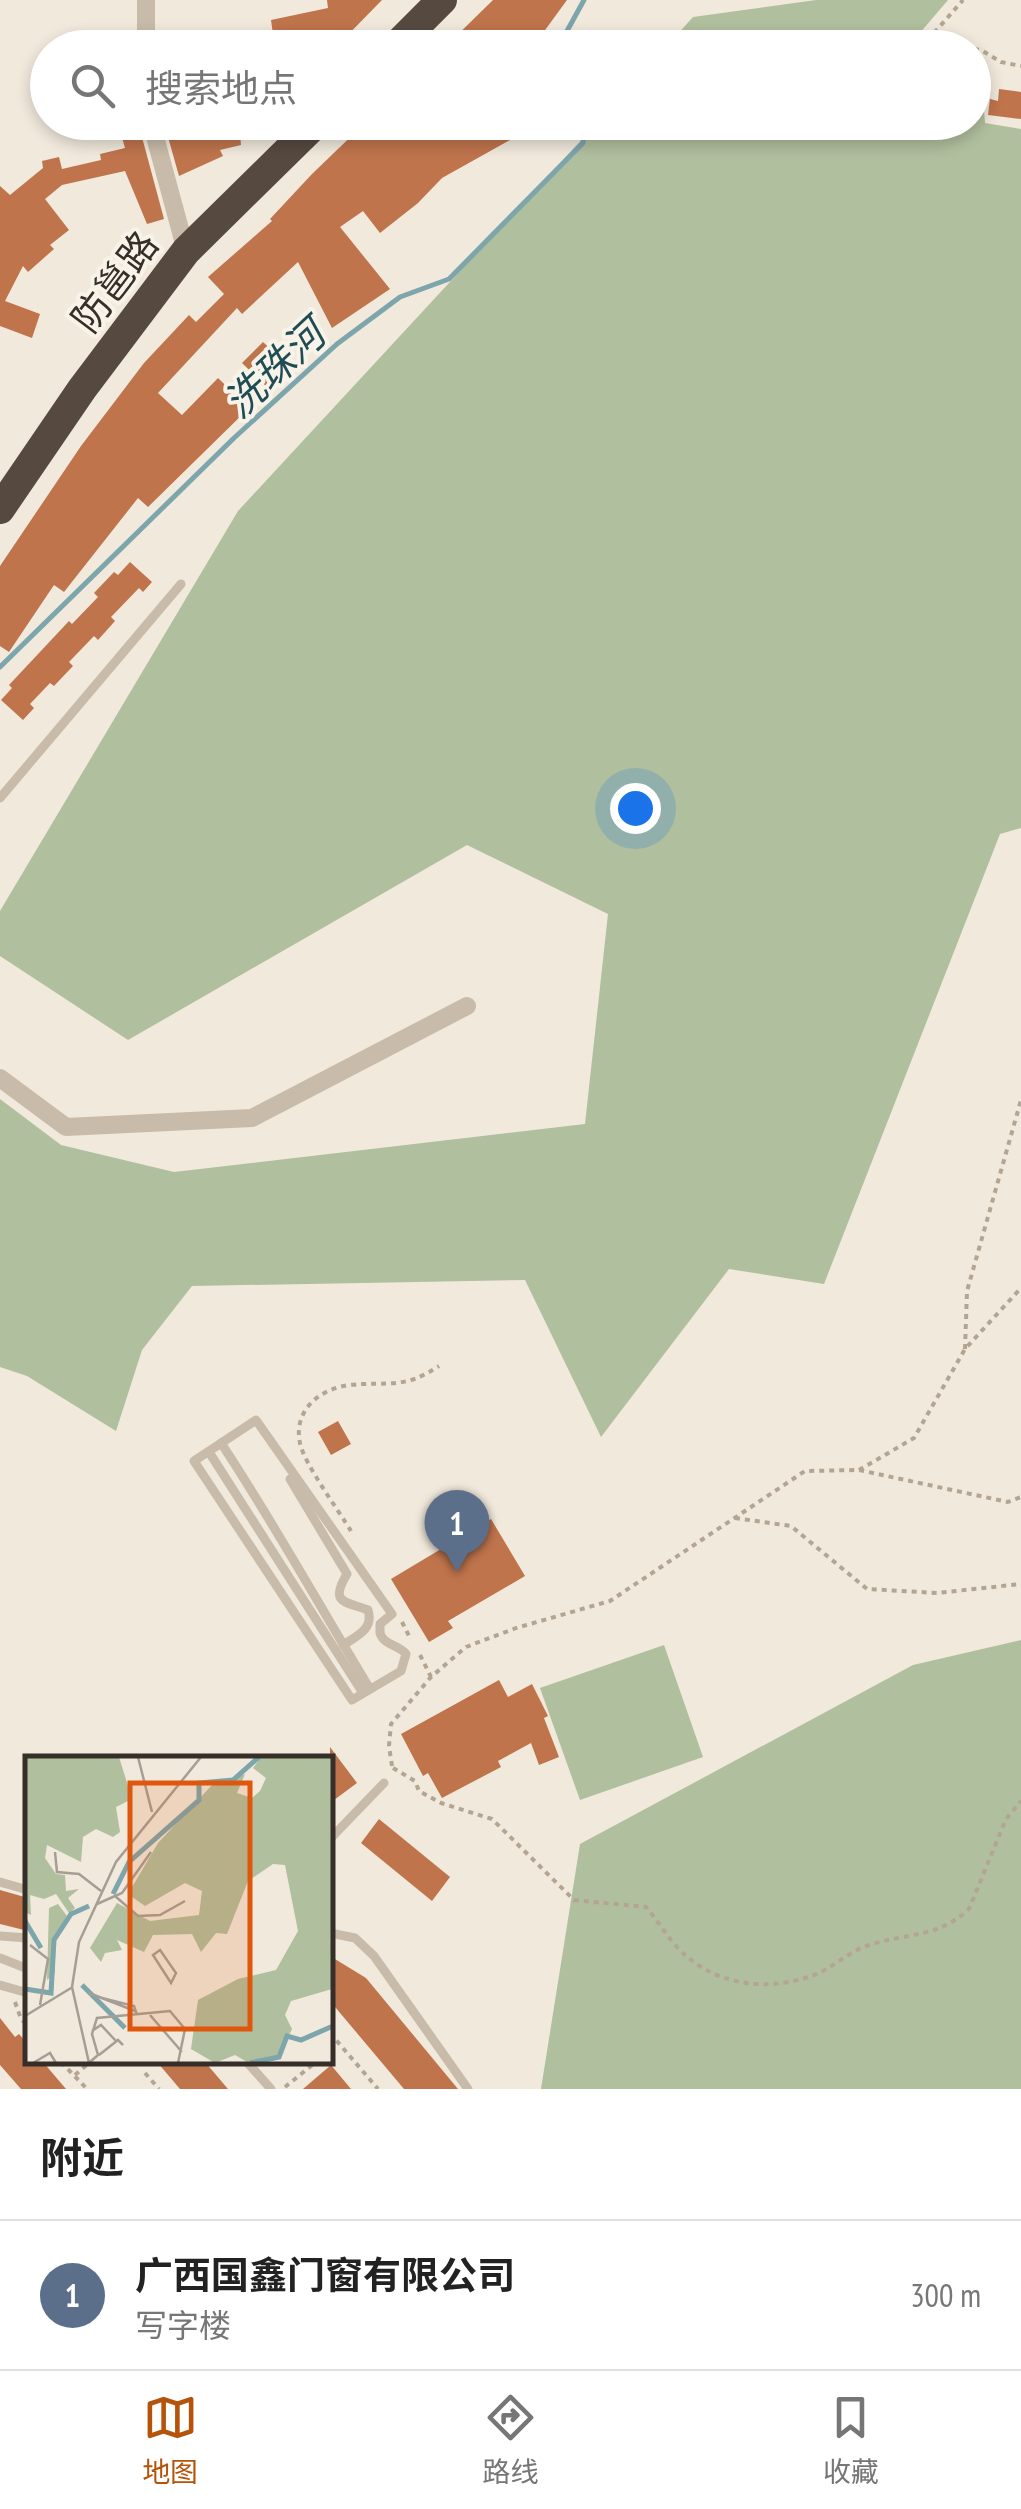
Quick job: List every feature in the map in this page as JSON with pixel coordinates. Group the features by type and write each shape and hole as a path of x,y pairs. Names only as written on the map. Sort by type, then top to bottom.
{"highway":[{"path":"412,30 442,0"},
{"name":"防邕路","path":"0,509 186,250 299,140"}],"street":[{"path":"146,0 146,30"},
{"path":"156,140 186,250"},
{"path":"0,1078 66,1127 252,1118 467,1006"}],"lane":[{"path":"0,798 181,584"},
{"path":"256,1420 392,1614 380,1624 380,1633 388,1644 406,1654 401,1670 352,1700 194,1462 256,1420"},
{"path":"256,1420 347,1574 339,1587 339,1597 344,1604 368,1610 370,1617 364,1632 343,1644"},
{"path":"221,1444 266,1511 367,1691"},
{"path":"209,1452 367,1691"},
{"path":"332,1837 384,1783"},
{"path":"0,1882 25,1889"},
{"path":"332,1934 355,1938 374,1956 468,2089"},
{"path":"0,1936 25,1938"},
{"path":"0,1958 25,1968"},
{"path":"249,2064 271,2089"}],"path":[{"path":"937,30 963,0"},
{"path":"991,56 1021,66"},
{"path":"965,1350 967,1291 1021,1100"},
{"path":"859,1470 914,1438 965,1350 1021,1288"},
{"path":"356,1538 300,1446 299,1422 308,1404 324,1393 346,1385 416,1381 439,1366"},
{"path":"1021,1498 1008,1502 859,1470 805,1472 610,1601 466,1647 432,1677 391,1724 389,1746 393,1768 415,1780 419,1791 440,1803 492,1818 574,1900 646,1907 686,1955 733,1983 768,1984 810,1977 863,1947 936,1932 958,1919 969,1909 1006,1818 1021,1801"},
{"path":"735,1518 791,1526 867,1589 937,1593 1021,1584"},
{"path":"400,1619 409,1636"},
{"path":"5,1987 25,2023"},
{"path":"332,2035 378,2089"},
{"path":"332,2048 338,2042"},
{"path":"63,2064 88,2089"},
{"path":"74,2076 88,2064"},
{"path":"283,2089 314,2064"},
{"path":"145,2073 159,2089"}],"green space":[{"path":"816,0 948,0 922,30 681,30 693,17"},
{"path":"991,124 1021,129 1021,828 1000,834 824,1284 729,1269 601,1437 525,1280 192,1286 142,1350 116,1431 27,1376 0,1367 0,1099 61,1145 174,1172 585,1124 608,914 467,845 128,1040 0,956 0,911 238,511 581,140 991,140"},
{"path":"1021,1640 1021,2089 541,2089 580,1844 913,1665"},
{"path":"664,1645 703,1757 580,1800 540,1688"}],"building":[{"path":"327,0 382,0 353,30 272,30 271,20 328,8"},
{"path":"493,0 567,0 545,30 462,30"},
{"path":"999,89 1021,92 1021,119 991,115 991,99 998,101"},
{"path":"123,140 143,140 164,219 147,224 125,171 62,185 45,199 69,230 50,245 54,249 28,272 23,266 5,301 40,314 32,338 0,326 0,186 10,195 43,168 42,161 59,157 62,169 101,160 100,154 125,148"},
{"path":"169,140 241,140 241,145 220,150 223,156 179,176"},
{"path":"347,140 510,140 442,178 380,233 363,211 340,227 390,289 332,328 298,262 242,314 237,308 158,393 182,415 218,378 249,408 148,507 138,498 64,592 54,585 9,652 0,646 0,566 81,446 144,363 189,315 196,322 224,294 208,277 272,221"},
{"path":"263,342 291,368 270,390 242,363"},
{"path":"130,562 152,582 143,592 139,588 111,617 115,621 69,662 73,666 30,704 34,708 23,720 1,700 12,688 9,685 69,621 72,624 98,597 94,593 114,572 118,575"},
{"path":"338,1421 351,1444 331,1455 318,1432"},
{"path":"491,1519 525,1576 448,1621 453,1628 429,1642 391,1579"},
{"path":"499,1680 508,1697 532,1684 548,1716 544,1718 559,1757 539,1765 531,1743 498,1761 501,1767 442,1798 428,1773 423,1776 401,1734"},
{"path":"330,1747 357,1783 332,1802 332,1756"},
{"path":"379,1819 450,1877 432,1901 361,1843"},
{"path":"0,1890 25,1897 24,1930 0,1924"},
{"path":"332,1957 366,1978 458,2089 404,2089 332,2003"},
{"path":"0,2018 15,2037 19,2034 25,2041 25,2064 45,2064 66,2089 21,2089 0,2065"},
{"path":"159,2064 207,2064 228,2089 180,2089"},
{"path":"331,2065 351,2089 303,2089"}],"waterway":[{"name":"洗珠河","path":"568,30 584,0"},
{"name":"洗珠河","path":"0,667 234,438 337,344 400,297 449,279 583,140"}],"place":[{"name":"广西国鑫门窗有限公司","path":"457,1572"}]}
